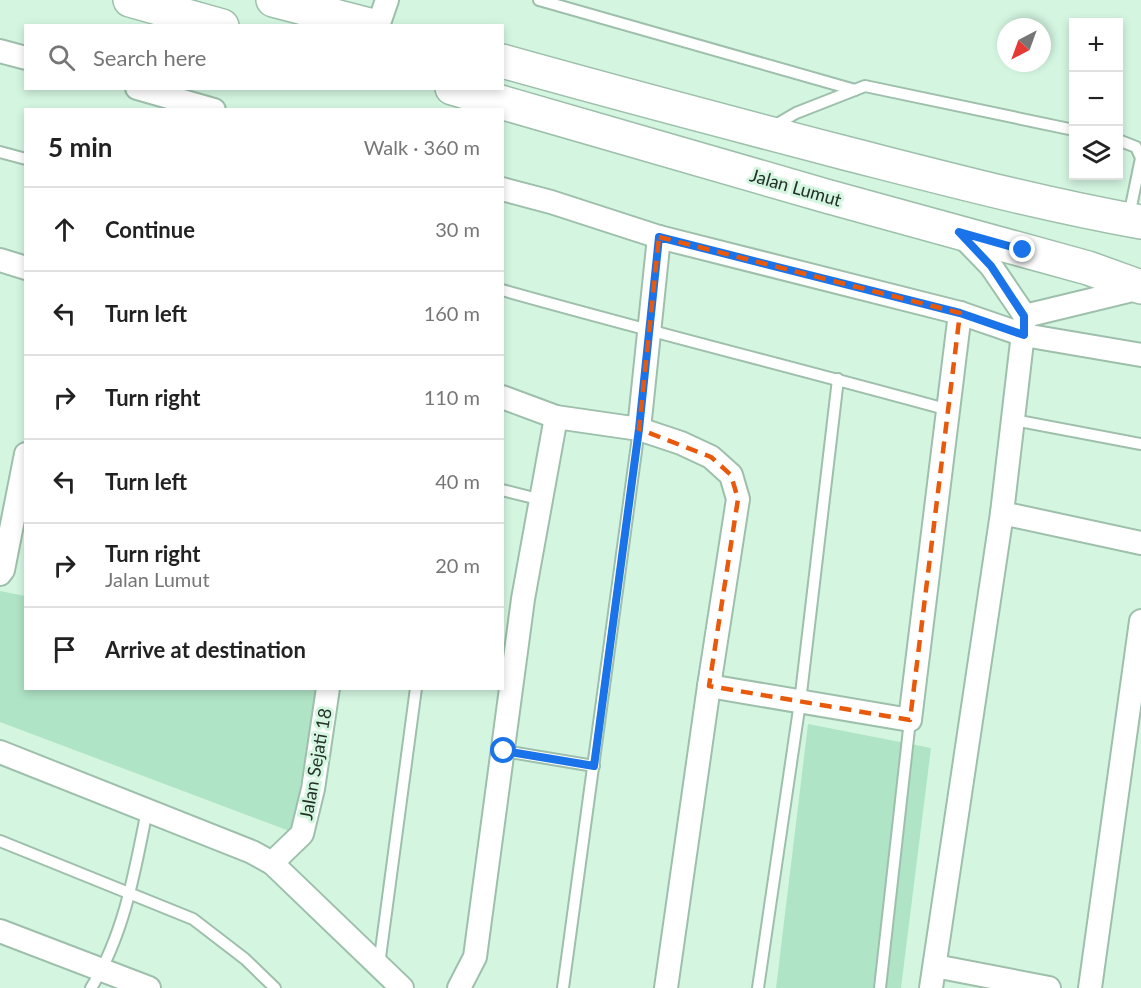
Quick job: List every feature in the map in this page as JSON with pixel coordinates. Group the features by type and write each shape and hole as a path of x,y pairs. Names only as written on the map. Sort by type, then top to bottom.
{"main road":[{"path":"130,0 215,24"},
{"path":"273,0 365,24"},
{"path":"504,62 965,184 1134,221"},
{"name":"Jalan Lumut","path":"459,90 1088,268 1141,288"}],"street":[{"path":"379,24 387,0"},
{"path":"0,51 24,57"},
{"path":"144,90 207,108"},
{"path":"504,190 551,202 659,237 960,313 1024,325 1141,354"},
{"path":"959,232 991,266 1024,325 1002,513 933,977 1049,988"},
{"path":"639,429 659,237"},
{"path":"0,260 24,267"},
{"path":"1024,325 1141,288"},
{"path":"709,686 910,720 960,313"},
{"path":"504,398 556,417 639,429 681,444 711,457 731,475 738,499 666,988"},
{"path":"459,988 475,957 504,751 513,596 542,500 556,417"},
{"path":"0,574 3,570 24,464"},
{"path":"1002,513 1141,543"},
{"path":"1090,988 1141,621"},
{"name":"Jalan Sejati 18","path":"272,863 302,834 313,789 328,690"},
{"path":"0,752 252,852 272,863 402,988"},
{"path":"0,931 97,979 149,988"}],"lane":[{"path":"539,0 855,90"},
{"path":"764,132 796,113 865,86 1069,129"},
{"path":"1123,142 1136,147 1141,158 1134,221"},
{"path":"0,152 24,158"},
{"path":"504,291 949,410"},
{"path":"758,988 800,702 838,379"},
{"path":"1014,420 1141,444"},
{"path":"563,988 639,429"},
{"path":"504,490 542,500"},
{"path":"379,966 416,690"},
{"path":"880,988 910,720"},
{"path":"504,751 594,766"},
{"path":"97,979 130,893 147,810"},
{"path":"0,841 194,919 244,959 275,988"}],"highlighted area":[{"path":"659,237 960,313 910,720 709,686 738,499 731,475 711,457 639,429"}],"green space":[{"path":"0,591 24,596 24,690 318,690 292,832 0,722"},
{"path":"808,724 931,748 901,988 776,988"}],"route":[{"path":"504,751 594,766 639,429 659,237 960,313 1024,335 1024,316 991,266 959,232 1023,250"}]}
